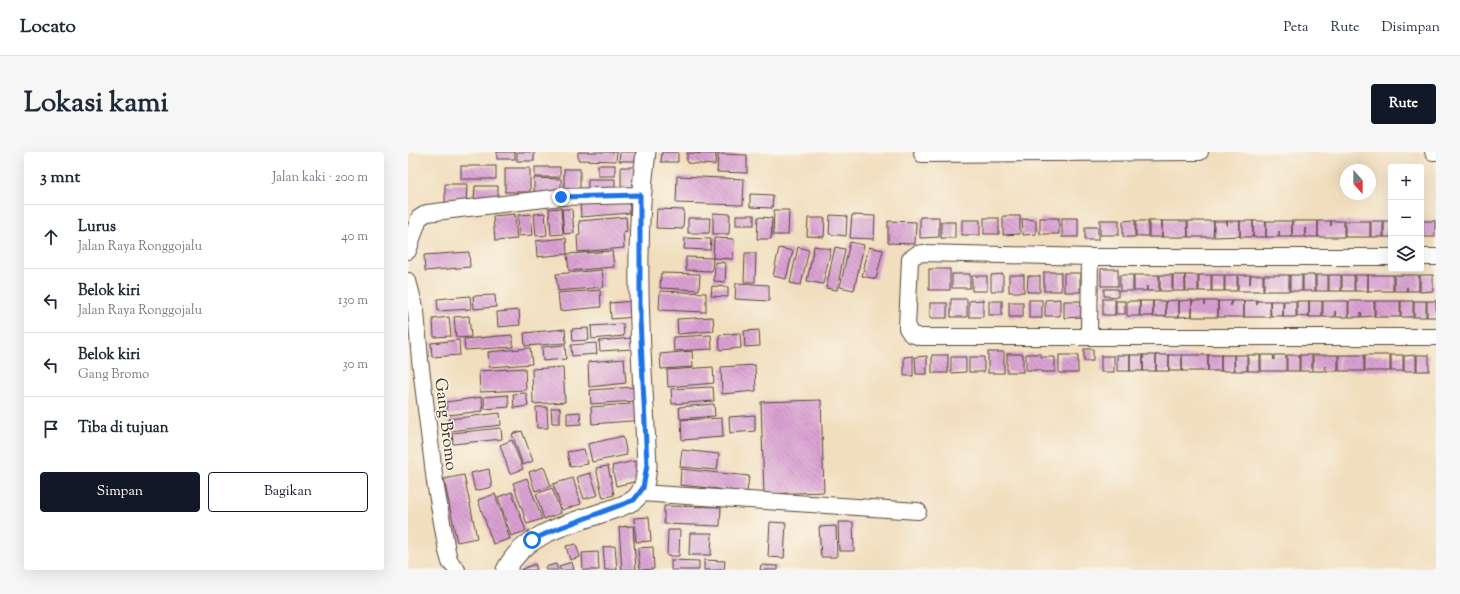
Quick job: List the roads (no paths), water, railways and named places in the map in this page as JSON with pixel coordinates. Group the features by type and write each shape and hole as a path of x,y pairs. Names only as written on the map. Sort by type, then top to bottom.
{"street":[{"path":"506,570 519,552 532,540 554,530 622,506 634,500 643,488 647,465 640,319 640,195 646,152"},
{"path":"922,154 1200,152"},
{"path":"408,251 420,218 427,214 561,197 640,195"},
{"path":"1388,257 1090,257 917,254 910,259 907,328 911,334 920,337 1436,337"},
{"path":"1089,337 1090,257"},
{"path":"1424,257 1436,257"},
{"name":"Gang Bromo","path":"408,281 416,311 420,360 436,489 447,551 450,562 457,570"},
{"path":"640,493 918,511"}]}
